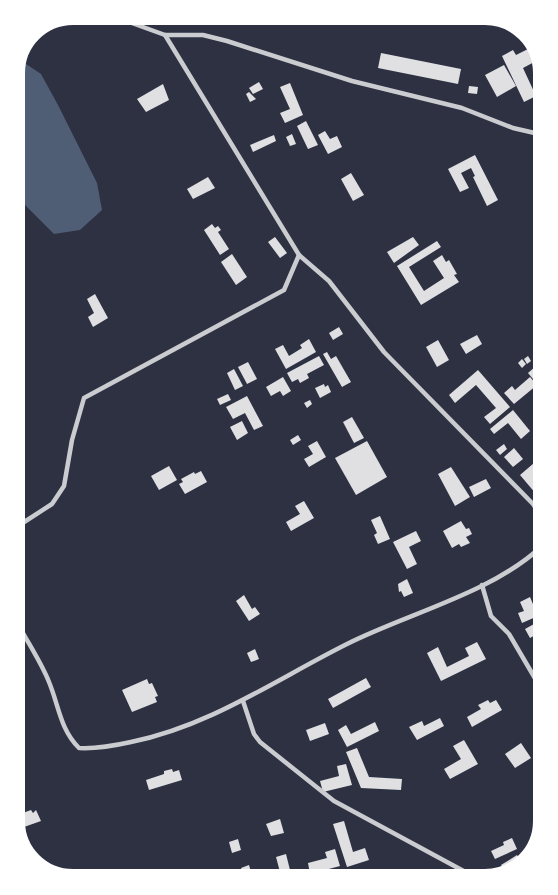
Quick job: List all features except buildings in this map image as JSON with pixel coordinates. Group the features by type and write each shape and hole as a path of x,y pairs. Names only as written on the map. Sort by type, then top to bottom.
{"street":[{"path":"130,22 165,35 203,36 227,41 352,81 462,108 513,128 536,133"},
{"path":"165,35 299,254 328,280 384,352 534,505 536,510"},
{"path":"22,523 52,504 64,486 72,440 84,398 284,290 299,254"},
{"path":"22,632 49,681 62,724 78,748 100,749 158,737 179,730 243,701 347,644 502,576 536,551"},
{"path":"482,585 491,616 509,634 536,680"},
{"path":"243,701 254,734 260,742 323,793 464,872"}],"water":[{"path":"24,62 41,74 58,105 97,183 102,210 80,230 54,234 23,203"}]}
